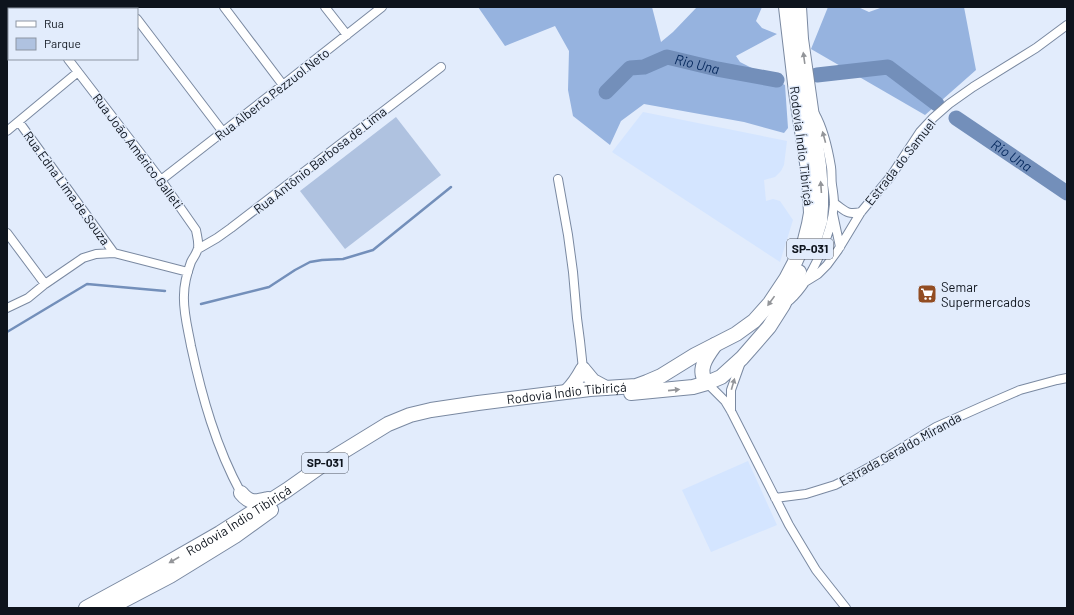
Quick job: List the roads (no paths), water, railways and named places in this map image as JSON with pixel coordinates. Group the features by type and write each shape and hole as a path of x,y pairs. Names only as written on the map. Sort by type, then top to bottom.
{"highway":[{"name":"Rodovia Índio Tibiriçá","path":"86,608 220,533 366,436 388,424 410,415 431,410 567,391 636,386 647,382 736,334 754,321 770,303 786,279 796,260 805,240 809,224 811,205 809,176 796,92 786,7"},
{"name":"Rodovia Índio Tibiriçá","path":"110,608 170,576 235,536 328,470 378,438 399,428 421,420 459,414 587,398 693,387 707,383 721,376 742,358 768,328 781,308 810,249 820,221 822,206 821,186 799,7"},
{"path":"707,383 702,372 703,366 715,344"},
{"path":"567,391 573,387 583,369 593,381 607,388"},
{"path":"241,493 249,501 259,502 269,499 286,490"},
{"path":"220,533 240,511 241,493"}],"street":[{"path":"224,7 283,85"},
{"path":"325,7 347,35"},
{"name":"Rua Alberto Pezzuol Neto","path":"161,180 382,7"},
{"path":"138,20 223,132"},
{"name":"Estrada do Samuel","path":"833,207 852,214 861,212 890,176 920,132 933,118 949,104 973,87 1036,48 1067,26"},
{"name":"Rua João Américo Galleti","path":"69,60 161,180 196,230 198,249"},
{"name":"Rua Antônio Barbosa de Lima","path":"198,249 232,228 441,67"},
{"path":"7,131 78,72"},
{"path":"811,107 821,124 825,137 831,168 833,207 840,246"},
{"name":"Rua Edna Lima de Souza","path":"19,122 114,253"},
{"path":"558,179 568,234 583,369"},
{"path":"781,308 794,297 805,282 817,260 826,239 833,207"},
{"path":"805,282 818,274 827,265 861,212"},
{"path":"7,233 45,284"},
{"path":"198,249 185,282 185,311 198,376 211,425 241,493"},
{"path":"7,308 28,298 45,284 83,258 105,253 114,253 188,272"},
{"path":"731,411 731,390 742,358"},
{"name":"Estrada Geraldo Miranda","path":"775,498 806,494 835,485 887,457 936,427 1020,390 1067,378"},
{"path":"707,383 725,401 789,525 816,570 846,608"}],"waterway":[{"name":"Rio Una","path":"606,92 630,68 644,67 667,57 717,69 777,80"},
{"name":"Rio Una","path":"817,75 888,67 937,104"},
{"name":"Rio Una","path":"956,118 1067,193"},
{"path":"201,304 269,287 310,262 343,259 373,250 451,187"},
{"path":"7,332 87,284 165,291"}],"place":[{"name":"Semar Supermercados","path":"927,294"}]}
